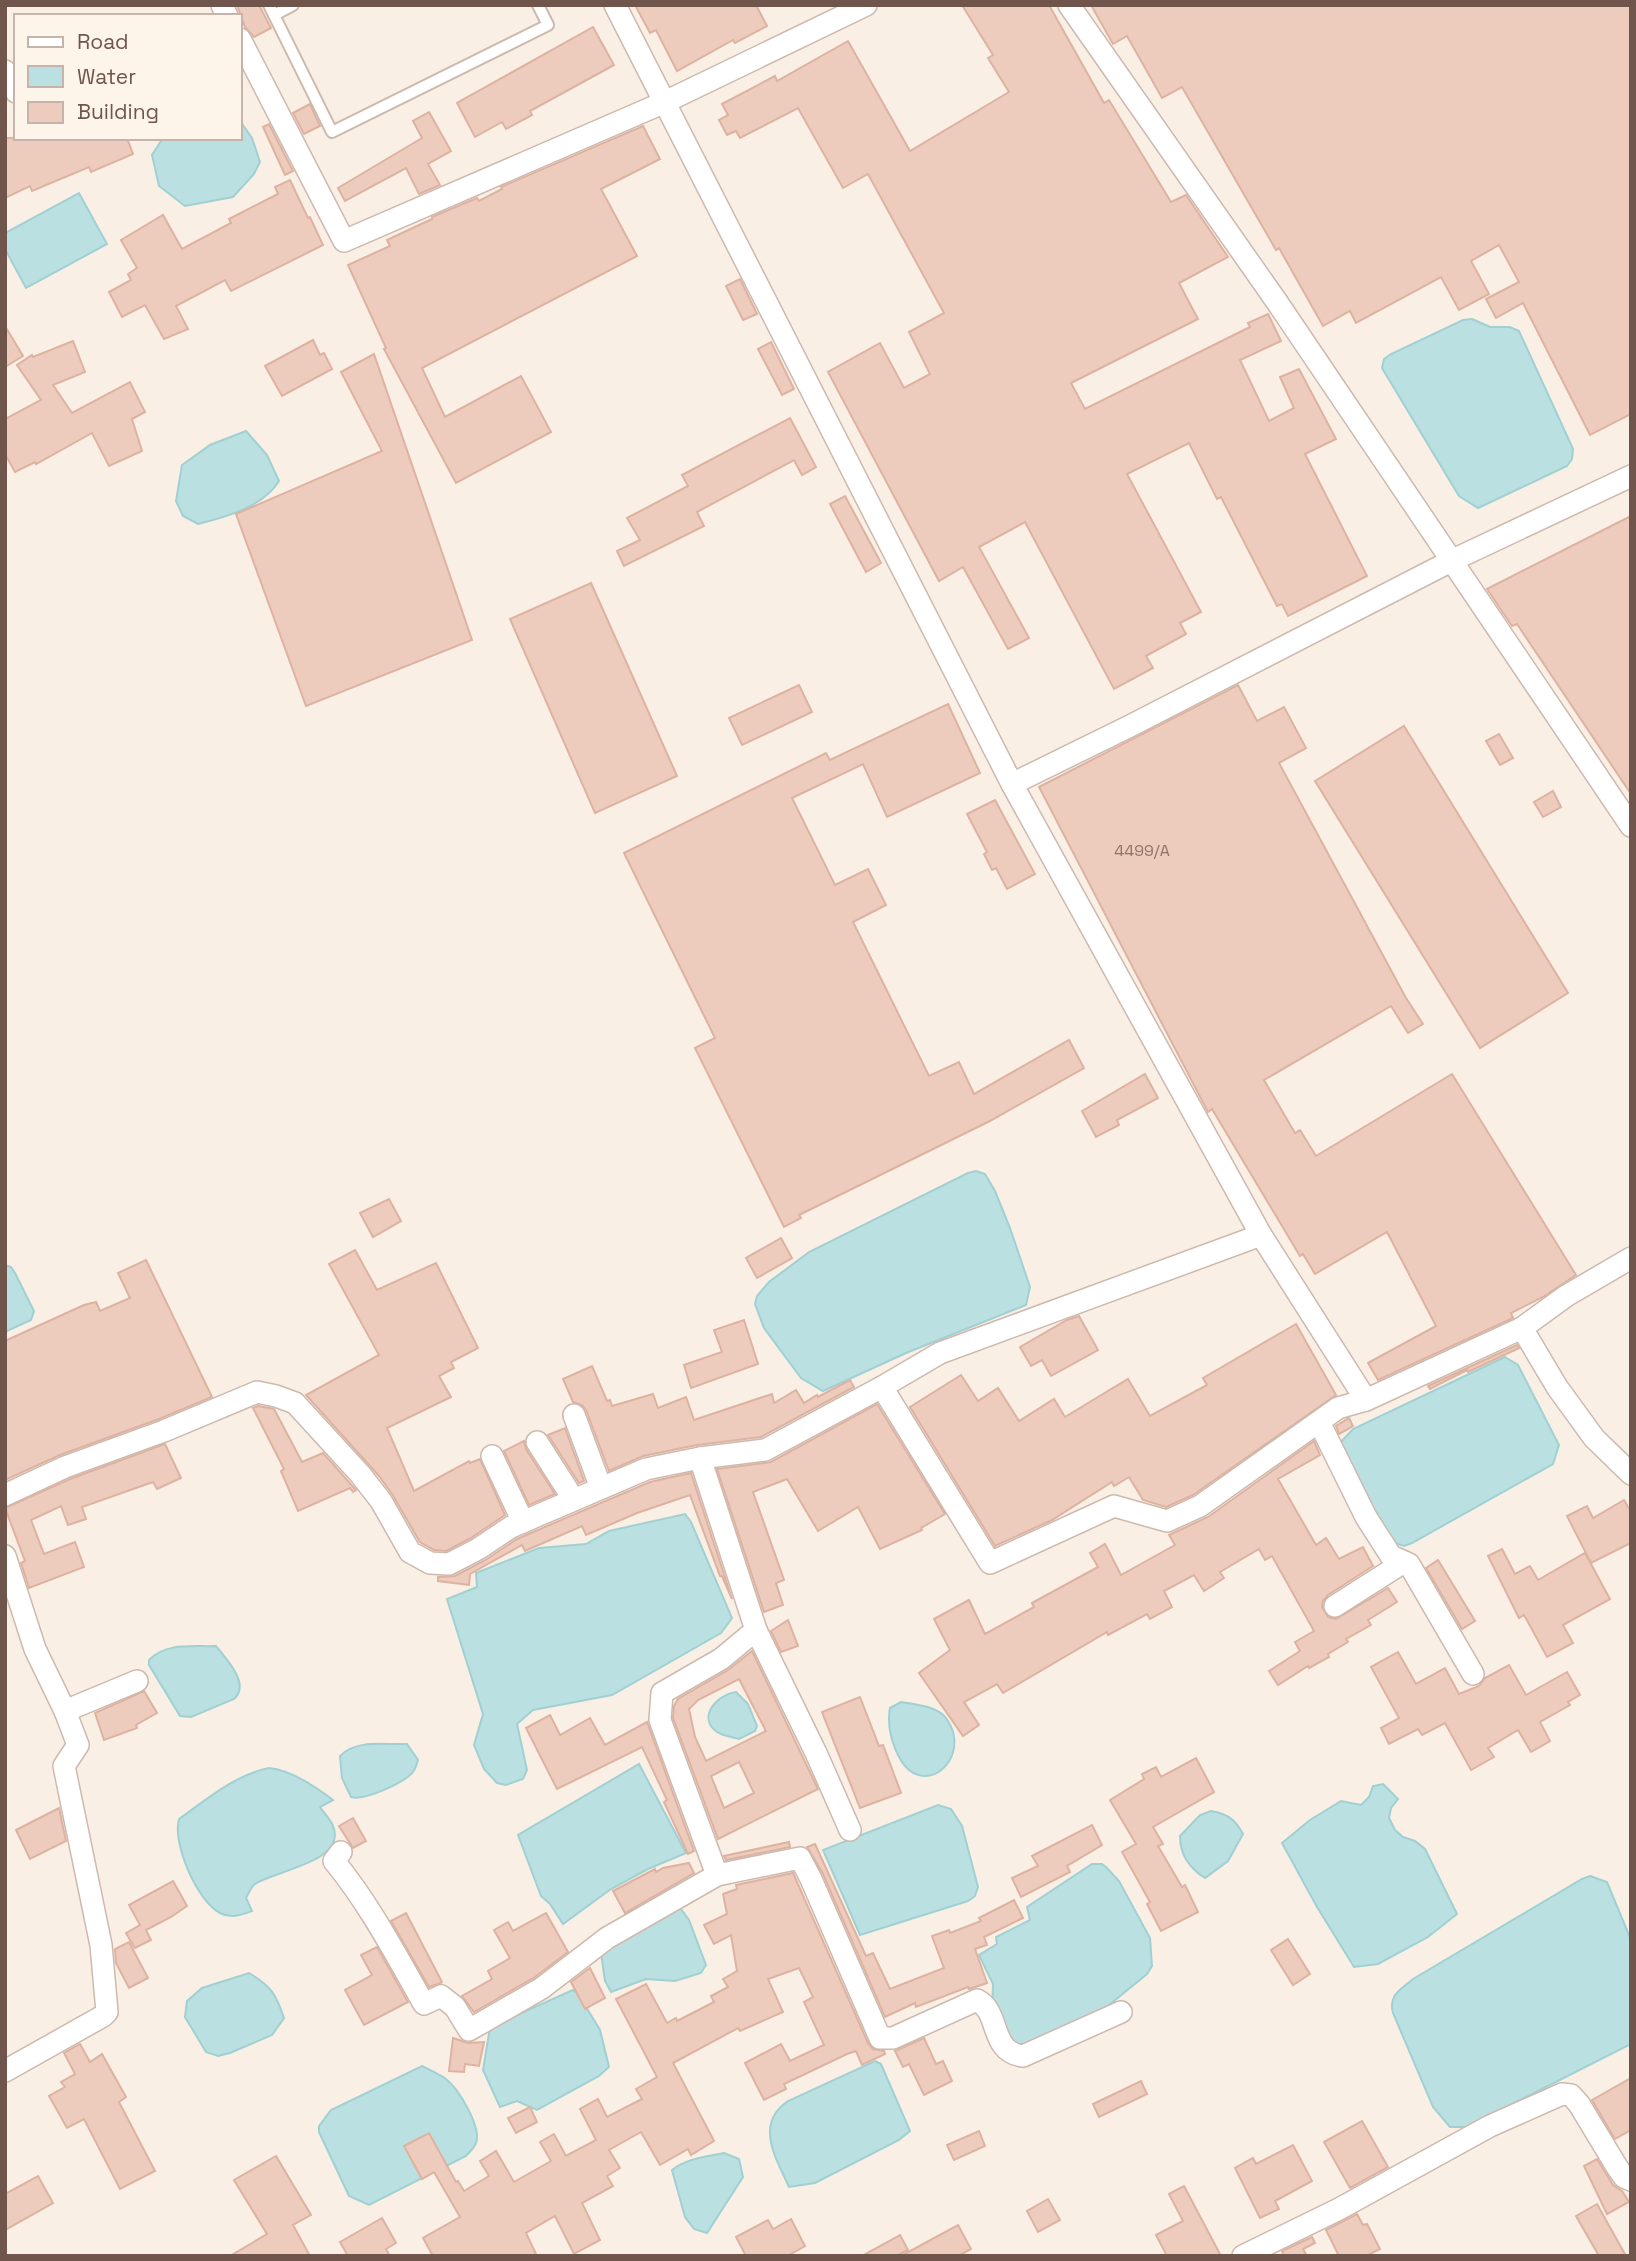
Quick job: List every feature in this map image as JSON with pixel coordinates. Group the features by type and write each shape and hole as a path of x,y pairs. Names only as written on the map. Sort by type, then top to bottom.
{"street":[{"path":"615,5 1012,784 1261,1235 1366,1400"},
{"path":"242,43 344,241 666,102 866,5"},
{"path":"1069,5 1277,302 1631,826"},
{"path":"5,71 14,88"},
{"path":"1012,784 1453,560 1631,476"},
{"path":"5,1495 65,1466 163,1431 257,1392 295,1403 382,1501 410,1552 430,1563 449,1563 478,1549 511,1527 646,1468 765,1450 940,1353 1261,1235"},
{"path":"881,1387 990,1563 1114,1506 1167,1521 1200,1506 1338,1408 1366,1400 1522,1328 1566,1296 1631,1258"},
{"path":"1522,1328 1557,1387 1587,1428 1631,1475"},
{"path":"574,1415 601,1488"},
{"path":"1319,1422 1366,1517 1391,1556 1409,1564 1474,1674"},
{"path":"537,1442 574,1500"},
{"path":"492,1456 523,1522"},
{"path":"700,1458 756,1630 850,1830"},
{"path":"5,1556 36,1649 78,1745 64,1766 101,1945 107,2012 5,2071"},
{"path":"1335,1606 1404,1562"},
{"path":"717,1875 660,1720 662,1693 721,1659 756,1630"},
{"path":"65,1711 137,1681"},
{"path":"341,1852 334,1861 350,1880 383,1931 424,2004 441,1996 454,2007 469,2030 541,1988 607,1938 717,1875 800,1858 880,2038 893,2038 977,2000 985,2005 1003,2047 1012,2055 1023,2056 1121,2012"},
{"path":"1243,2256 1339,2209 1490,2126 1562,2094 1571,2095 1579,2104 1617,2168 1624,2178 1631,2180"}],"lane":[{"path":"293,5 271,10 332,132 548,25 538,5"}],"water":[{"path":"242,124 252,138 260,162 254,174 233,197 185,206 159,186 152,155 162,140 242,140"},
{"path":"79,193 107,244 26,288 5,249 5,233"},
{"path":"1472,319 1490,327 1510,327 1519,331 1573,449 1572,459 1567,466 1478,508 1459,496 1382,368 1384,359 1391,354 1463,320"},
{"path":"246,431 267,455 279,481 264,498 232,514 198,524 183,516 176,501 182,465 210,445"},
{"path":"976,1171 985,1174 1010,1228 1030,1287 1026,1305 906,1353 823,1391 801,1378 764,1328 755,1304 757,1296 769,1282 809,1252"},
{"path":"5,1265 11,1267 15,1273 34,1311 31,1320 5,1332"},
{"path":"1505,1357 1518,1365 1559,1445 1553,1464 1412,1543 1404,1546 1385,1540 1340,1443 1353,1429"},
{"path":"685,1514 691,1522 732,1618 721,1633 612,1695 533,1710 517,1724 527,1770 523,1779 506,1785 497,1783 484,1769 474,1745 483,1714 447,1599 477,1587 476,1573 539,1548 586,1544 609,1531"},
{"path":"216,1646 235,1672 240,1686 239,1693 234,1699 191,1717 180,1716 149,1665 149,1660 163,1650 172,1648"},
{"path":"736,1692 748,1704 757,1726 755,1731 739,1739 717,1732 709,1720 712,1707 722,1697"},
{"path":"901,1702 925,1706 946,1718 953,1733 954,1747 950,1760 942,1770 931,1775 920,1775 908,1769 898,1755 890,1732 889,1714 890,1708"},
{"path":"407,1744 418,1760 412,1774 382,1791 364,1797 351,1797 342,1778 340,1756 362,1745"},
{"path":"639,1764 686,1853 611,1889 563,1924 550,1904 541,1896 518,1835"},
{"path":"269,1768 294,1776 333,1800 320,1807 333,1826 335,1838 330,1848 320,1857 255,1884 246,1898 252,1911 236,1916 224,1915 203,1897 188,1870 179,1842 179,1819 233,1782"},
{"path":"1383,1784 1398,1799 1391,1808 1389,1818 1395,1830 1425,1849 1457,1914 1428,1937 1378,1964 1354,1967 1282,1843 1310,1820 1341,1801 1361,1805 1369,1797 1373,1786"},
{"path":"938,1805 951,1809 962,1826 978,1887 975,1896 968,1901 860,1935 823,1850"},
{"path":"1211,1811 1230,1818 1243,1834 1228,1861 1205,1878 1194,1870 1187,1860 1180,1836 1200,1815"},
{"path":"1092,1864 1102,1864 1119,1881 1150,1938 1152,1966 1147,1974 1103,2010 1031,2044 1017,2046 992,2012 993,1984 979,1955 997,1944 996,1937 1030,1920 1027,1907"},
{"path":"1590,1876 1607,1882 1631,1940 1631,2044 1467,2127 1450,2127 1433,2107 1393,2013 1394,1997 1413,1979"},
{"path":"675,1909 681,1909 689,1920 706,1965 701,1973 675,1981 646,1979 611,1992 605,1981 601,1953"},
{"path":"249,1973 272,1991 284,2018 272,2035 230,2053 218,2056 206,2052 185,2017 187,2001 202,1988"},
{"path":"573,1990 600,2030 609,2067 599,2076 537,2110 517,2101 500,2107 483,2070 490,2027"},
{"path":"875,2061 881,2064 910,2131 899,2140 815,2183 789,2187 771,2142 772,2120 778,2110 788,2101"},
{"path":"422,2066 446,2079 463,2100 476,2128 475,2145 466,2156 369,2205 349,2196 319,2132 319,2126 331,2110"},
{"path":"724,2153 739,2159 743,2177 707,2233 694,2229 685,2217 672,2170 690,2160"}],"building":[{"path":"237,5 259,5 271,28 254,37 245,27"},
{"path":"635,5 756,5 767,26 735,43 733,40 677,71 656,30 650,33"},
{"path":"962,5 1049,5 1104,103 1109,100 1171,202 1186,195 1228,257 1179,283 1198,319 1071,383 1085,409 1250,327 1248,323 1268,314 1281,341 1240,360 1269,421 1294,408 1280,377 1299,369 1336,439 1305,454 1367,576 1288,616 1282,604 1277,606 1221,497 1217,499 1189,443 1127,474 1201,612 1180,623 1186,634 1146,656 1153,668 1114,689 1025,522 979,547 1029,638 1008,649 963,567 939,581 828,372 880,343 904,388 930,374 909,332 944,313 868,174 843,188 798,108 740,138 736,131 727,135 719,120 728,115 722,104 775,76 777,81 848,41 910,151 1009,92 988,58 993,55"},
{"path":"1091,5 1631,5 1631,414 1590,435 1523,303 1496,318 1486,299 1519,282 1499,245 1471,261 1489,294 1459,310 1441,277 1356,323 1350,311 1323,326 1182,87 1162,98 1127,36 1113,44"},
{"path":"593,27 614,65 530,111 532,115 506,129 502,122 475,137 457,103"},
{"path":"310,104 320,126 304,134 293,113"},
{"path":"429,112 451,151 428,164 440,185 419,194 406,168 345,201 338,188 422,138 413,121"},
{"path":"269,124 293,171 285,175 263,127"},
{"path":"643,126 660,159 601,189 637,256 422,368 445,417 521,376 551,432 456,483 384,349 386,348 348,265 390,246 387,240 432,217 477,198 479,201 502,189 501,187"},
{"path":"5,138 128,140 133,154 91,172 89,167 32,191 30,186 5,198"},
{"path":"290,180 323,245 231,291 225,280 176,306 188,329 164,339 145,305 122,317 109,292 131,280 128,274 137,268 121,240 163,215 182,249 231,223 229,219 278,194 275,187"},
{"path":"740,279 757,314 743,320 726,286"},
{"path":"5,326 23,356 5,367"},
{"path":"313,340 320,355 324,353 332,369 282,396 265,366"},
{"path":"73,341 85,372 53,385 72,413 130,382 145,412 132,419 142,451 109,466 92,433 36,464 35,462 15,472 5,454 5,419 41,400 17,365 32,355 33,357"},
{"path":"771,342 794,389 782,395 758,349"},
{"path":"374,354 472,640 306,706 236,514 382,451 341,372"},
{"path":"790,418 816,467 802,475 794,460 697,512 704,526 624,566 617,551 640,540 627,518 688,486 682,475"},
{"path":"845,496 881,563 866,572 830,504"},
{"path":"1631,516 1631,794 1517,624 1512,626 1487,589"},
{"path":"591,583 677,776 595,813 510,619"},
{"path":"799,685 812,712 742,745 729,718"},
{"path":"1238,685 1257,721 1284,707 1306,748 1279,763 1406,998 1423,1024 1408,1033 1391,1006 1264,1080 1295,1133 1300,1130 1316,1156 1452,1074 1576,1275 1543,1297 1511,1313 1513,1318 1378,1380 1368,1363 1436,1326 1387,1232 1315,1274 1303,1254 1300,1256 1212,1109 1208,1112 1039,787"},
{"path":"948,704 980,773 887,817 863,764 792,798 835,885 868,869 886,905 853,922 929,1076 959,1062 974,1094 1069,1040 1084,1068 990,1121 799,1215 801,1218 784,1227 695,1048 715,1038 624,853 826,753 830,760"},
{"path":"1404,726 1568,993 1480,1048 1315,781"},
{"path":"1499,734 1513,758 1500,765 1486,741"},
{"path":"1553,791 1561,807 1543,817 1534,802"},
{"path":"995,800 1035,874 1007,889 996,868 992,870 984,854 987,852 967,814"},
{"path":"1145,1074 1158,1098 1117,1120 1119,1125 1096,1137 1082,1111"},
{"path":"389,1199 401,1221 373,1237 360,1213"},
{"path":"781,1238 792,1258 757,1278 746,1258"},
{"path":"355,1250 377,1290 436,1263 478,1348 451,1362 454,1368 439,1376 451,1397 387,1428 414,1491 469,1461 470,1463 480,1459 505,1515 446,1551 434,1550 420,1542 379,1476 306,1395 379,1355 329,1264"},
{"path":"146,1260 212,1397 60,1455 5,1480 5,1341 84,1305 96,1302 100,1311 130,1298 118,1273"},
{"path":"1079,1316 1098,1350 1051,1376 1042,1360 1031,1366 1020,1347"},
{"path":"744,1320 758,1364 691,1388 684,1365 722,1352 714,1330"},
{"path":"1296,1324 1336,1395 1193,1495 1166,1507 1143,1500 1129,1477 1114,1486 1112,1482 1052,1520 995,1546 910,1407 961,1375 978,1401 998,1388 1019,1421 1054,1399 1065,1417 1128,1379 1150,1416 1207,1385 1203,1378"},
{"path":"1517,1345 1519,1348 1468,1372 1467,1370 1430,1389 1428,1386"},
{"path":"592,1366 607,1401 610,1400 612,1406 653,1394 658,1408 686,1397 694,1420 772,1394 774,1403 796,1390 804,1403 850,1380 854,1387 761,1437 697,1445 643,1456 609,1471 586,1410 582,1405 573,1402 563,1379"},
{"path":"877,1404 945,1514 921,1528 922,1530 880,1549 858,1507 818,1531 787,1479 753,1492 784,1580 776,1583 783,1605 764,1612 717,1469 771,1462"},
{"path":"258,1406 274,1409 302,1462 323,1453 356,1490 353,1492 350,1488 298,1511 281,1471 284,1469 253,1408"},
{"path":"1349,1418 1353,1426 1339,1434 1336,1426"},
{"path":"565,1428 584,1481 579,1483 548,1435"},
{"path":"524,1441 526,1449 555,1494 529,1505 504,1451"},
{"path":"1314,1441 1320,1455 1278,1479 1316,1545 1326,1538 1339,1559 1363,1547 1373,1566 1328,1595 1322,1607 1328,1617 1336,1619 1388,1588 1397,1602 1368,1620 1371,1625 1346,1639 1348,1642 1328,1654 1329,1657 1309,1668 1308,1666 1278,1685 1269,1671 1300,1651 1295,1642 1314,1631 1272,1556 1265,1560 1259,1549 1220,1572 1224,1578 1204,1591 1194,1575 1164,1591 1172,1607 1150,1619 1147,1614 1108,1635 1107,1632 1003,1693 997,1684 964,1702 979,1725 963,1736 919,1673 950,1650 934,1619 969,1600 985,1634 1034,1607 1032,1603 1098,1567 1090,1553 1105,1544 1121,1575 1175,1545 1169,1535 1208,1517"},
{"path":"165,1444 181,1478 157,1489 153,1482 82,1507 86,1519 68,1525 61,1506 31,1520 44,1554 75,1542 84,1567 29,1588 21,1563 25,1561 5,1508 70,1479"},
{"path":"691,1473 732,1599 720,1576 690,1495 637,1513 586,1535 582,1526 525,1551 522,1545 470,1574 469,1585 438,1581 438,1577 455,1576 484,1561 517,1539 650,1482"},
{"path":"1624,1500 1631,1512 1631,1543 1591,1563 1567,1516 1587,1506 1593,1518"},
{"path":"1502,1549 1515,1574 1530,1566 1538,1580 1585,1553 1610,1599 1563,1625 1573,1643 1547,1657 1524,1615 1519,1618 1488,1556"},
{"path":"1438,1560 1475,1621 1462,1629 1426,1568"},
{"path":"788,1620 798,1646 781,1652 771,1631"},
{"path":"752,1651 818,1789 718,1839 673,1718 678,1699 728,1670","holes":["739,1679 766,1731 706,1761 695,1737 689,1709 698,1700","739,1762 754,1793 724,1808 711,1776"]},
{"path":"1398,1652 1416,1684 1445,1668 1459,1694 1479,1686 1485,1678 1509,1665 1526,1695 1567,1672 1580,1695 1568,1702 1570,1705 1540,1722 1550,1741 1531,1752 1518,1730 1488,1748 1494,1757 1471,1770 1445,1723 1422,1735 1418,1729 1389,1744 1381,1728 1399,1718 1371,1667"},
{"path":"144,1691 157,1713 136,1725 137,1728 104,1740 95,1713"},
{"path":"860,1697 879,1746 883,1745 901,1793 860,1808 822,1712"},
{"path":"550,1715 560,1735 590,1718 605,1745 647,1722 694,1851 688,1854 642,1747 557,1789 526,1728"},
{"path":"1196,1758 1214,1792 1153,1827 1163,1844 1158,1846 1182,1887 1185,1885 1198,1912 1161,1931 1147,1904 1150,1902 1122,1852 1136,1844 1110,1800 1144,1779 1142,1774 1156,1767 1161,1777"},
{"path":"59,1808 66,1841 30,1859 16,1830"},
{"path":"353,1818 366,1841 353,1848 339,1826"},
{"path":"1092,1825 1102,1845 1067,1866 1070,1872 1021,1897 1012,1878 1038,1866 1032,1856"},
{"path":"789,1842 790,1847 726,1860 724,1856"},
{"path":"815,1844 866,1956 873,1953 890,1989 944,1968 932,1936 949,1930 950,1933 981,1921 979,1918 1014,1900 1023,1918 984,1937 987,1945 975,1949 987,1983 969,1989 968,1987 916,2007 915,2003 885,2017 823,1874 807,1847"},
{"path":"689,1863 694,1873 625,1913 613,1891 655,1869 656,1872"},
{"path":"793,1873 868,2043 873,2049 884,2051 885,2054 862,2065 856,2051 847,2054 784,2084 786,2089 764,2100 745,2063 781,2044 790,2061 824,2045 804,2002 813,1997 799,1968 768,1979 783,2012 740,2031 738,2028 673,2063 714,2141 691,2155 688,2149 660,2165 641,2132 609,2150 620,2168 607,2176 613,2186 582,2203 600,2240 574,2254 555,2216 526,2233 537,2256 433,2256 423,2238 460,2217 434,2172 422,2179 404,2146 429,2133 456,2182 458,2181 464,2191 489,2176 480,2161 496,2151 514,2182 551,2161 540,2142 554,2134 566,2156 596,2140 580,2109 598,2099 607,2117 642,2099 636,2089 657,2077 616,1999 646,1984 667,2023 676,2018 677,2021 714,2002 711,1996 728,1987 723,1979 737,1971 731,1935 714,1944 704,1925 727,1914 723,1894 737,1889 736,1885"},
{"path":"173,1881 187,1906 146,1930 151,1940 135,1948 126,1933 140,1925 129,1905"},
{"path":"406,1913 441,1983 429,1987 391,1921"},
{"path":"546,1913 568,1952 535,1977 474,2012 462,1996 492,1979 488,1971 510,1958 494,1930 508,1922 513,1931"},
{"path":"1288,1939 1310,1974 1293,1985 1271,1950"},
{"path":"129,1942 148,1978 129,1988 116,1963 115,1949"},
{"path":"377,1947 408,2002 364,2025 345,1990 372,1975 361,1955"},
{"path":"590,1968 605,1998 585,2009 571,1982"},
{"path":"453,2038 468,2043 484,2042 479,2066 465,2064 464,2072 449,2071"},
{"path":"924,2038 936,2064 943,2061 952,2081 924,2095 909,2064 903,2067 895,2051"},
{"path":"80,2044 90,2062 102,2054 126,2097 119,2102 155,2171 120,2189 84,2119 67,2128 49,2096 65,2087 61,2082 75,2074 64,2053"},
{"path":"1631,2078 1631,2130 1615,2139 1592,2100"},
{"path":"1141,2081 1147,2094 1099,2117 1093,2104"},
{"path":"530,2107 537,2122 516,2133 508,2118"},
{"path":"1362,2121 1388,2167 1350,2188 1324,2142"},
{"path":"979,2131 985,2146 954,2160 947,2145"},
{"path":"1293,2145 1312,2181 1275,2201 1279,2209 1260,2218 1235,2168 1253,2158 1256,2164"},
{"path":"276,2156 311,2215 293,2225 310,2256 230,2256 267,2234 234,2180"},
{"path":"1597,2159 1613,2185 1622,2191 1629,2202 1607,2214 1584,2166"},
{"path":"38,2176 53,2203 5,2230 5,2194"},
{"path":"1184,2186 1221,2256 1167,2256 1156,2235 1183,2221 1169,2194"},
{"path":"1048,2199 1060,2220 1038,2232 1027,2211"},
{"path":"1597,2204 1626,2256 1599,2256 1576,2216"},
{"path":"1357,2214 1363,2225 1367,2224 1380,2249 1366,2256 1339,2256 1326,2230"},
{"path":"382,2218 396,2243 386,2249 390,2256 348,2256 340,2242"},
{"path":"791,2219 805,2246 787,2256 746,2256 736,2237 768,2220 773,2229"},
{"path":"958,2225 971,2249 958,2256 901,2256"},
{"path":"900,2235 908,2250 896,2256 862,2256"},
{"path":"1312,2237 1315,2243 1303,2249 1307,2256 1284,2256 1282,2251"}]}
